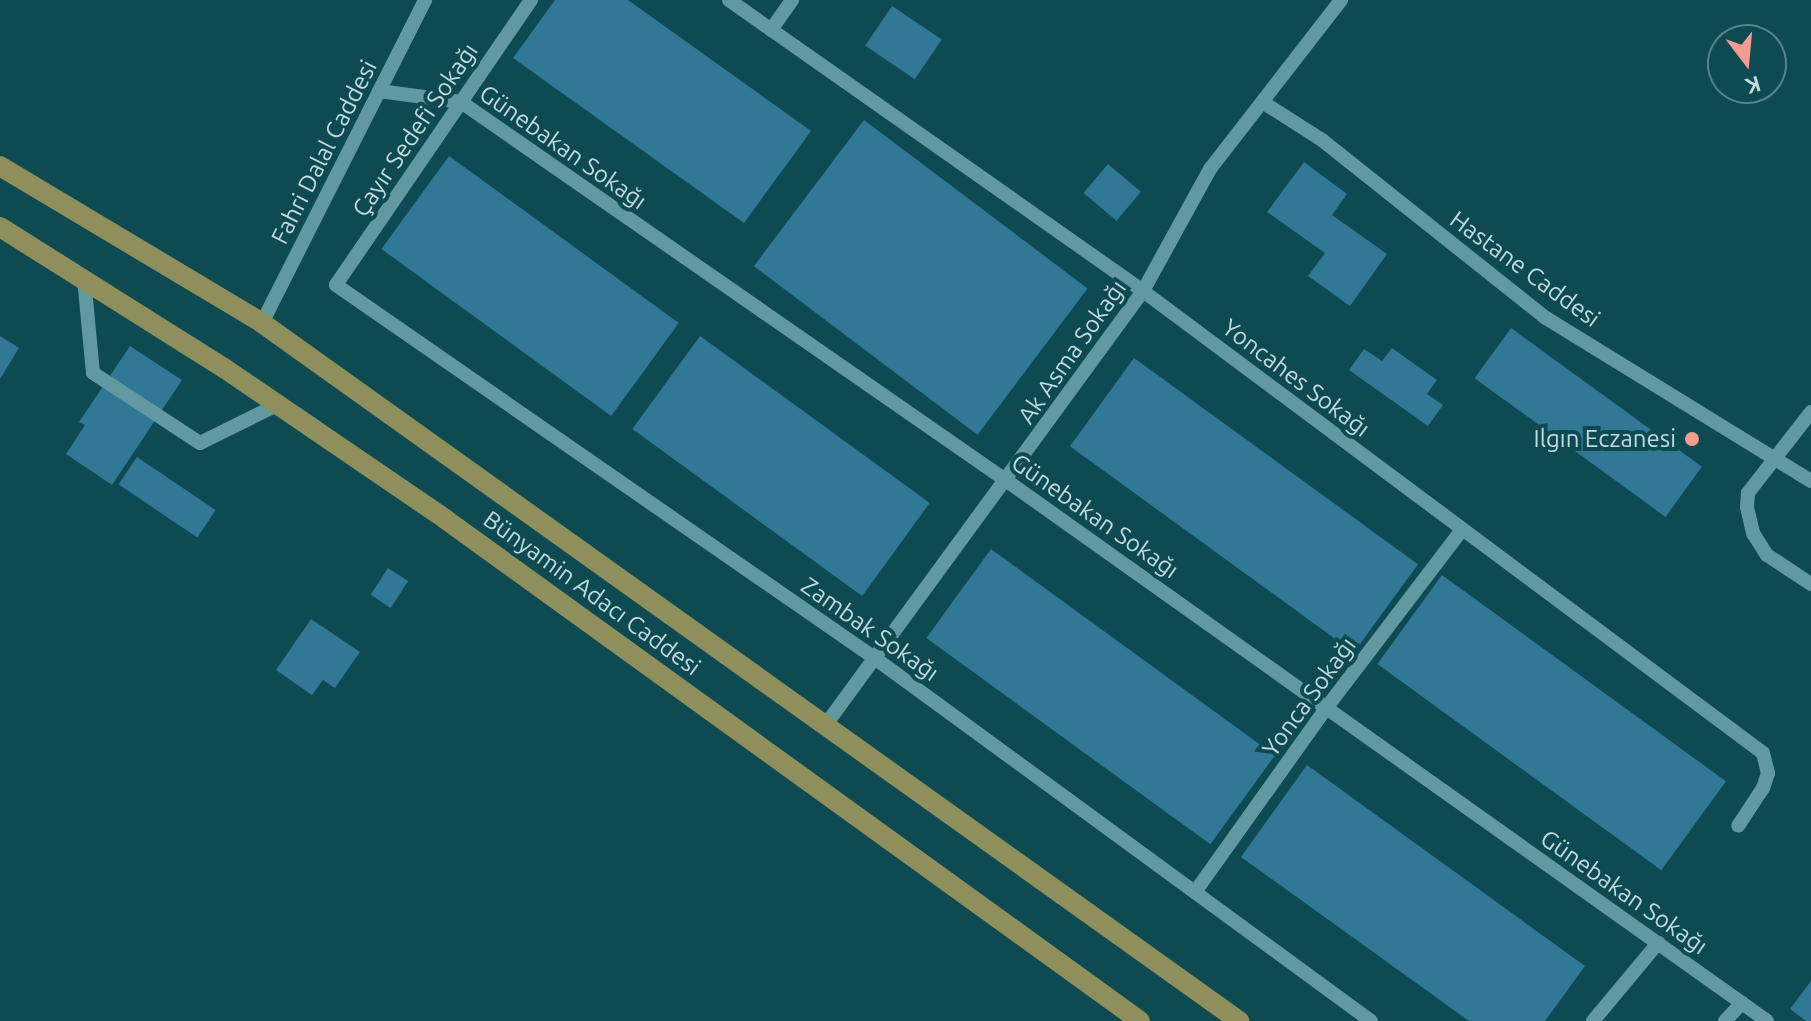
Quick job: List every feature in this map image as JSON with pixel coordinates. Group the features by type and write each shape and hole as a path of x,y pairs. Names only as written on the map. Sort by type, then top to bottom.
{"main road":[{"path":"0,166 262,323 827,723 1239,1021"},
{"name":"Bünyamin Adacı Caddesi","path":"0,227 84,278 445,519 1140,1021"}],"street":[{"name":"Fahri Dalal Caddesi","path":"262,323 425,0"},
{"name":"Çayır Sedefi Sokağı","path":"336,285 531,0"},
{"name":"Yoncahes Sokağı","path":"729,0 1143,291 1763,753 1768,773 1763,788 1738,826"},
{"path":"771,30 792,0"},
{"name":"Ak Asma Sokağı","path":"827,723 1007,481 1143,291 1210,169 1341,0"},
{"name":"Günebakan Sokağı","path":"379,91 461,102 1007,481 1767,1021"},
{"name":"Hastane Caddesi","path":"1264,103 1357,166 1546,318 1811,481"},
{"path":"84,278 93,373 200,443 277,405"},
{"name":"Zambak Sokağı","path":"336,285 876,659 1371,1021"},
{"path":"1811,412 1748,493 1749,521 1767,555 1811,584"},
{"name":"Yonca Sokağı","path":"1195,892 1327,707 1462,530"},
{"path":"1593,1021 1658,943"},
{"path":"1725,1021 1742,1003"}],"building":[{"path":"555,0 628,0 811,131 744,223 513,58"},
{"path":"892,6 942,40 915,79 865,46"},
{"path":"864,120 1088,289 977,435 754,266"},
{"path":"449,156 679,323 611,416 381,249"},
{"path":"1304,162 1347,194 1332,215 1387,254 1350,306 1308,276 1325,253 1267,212"},
{"path":"1108,164 1141,192 1117,221 1084,193"},
{"path":"1511,328 1702,467 1665,517 1475,378"},
{"path":"0,336 19,348 0,379"},
{"path":"700,336 930,503 862,596 632,429"},
{"path":"130,346 182,380 112,485 66,454 85,425 79,422"},
{"path":"1392,348 1437,380 1427,394 1443,405 1428,426 1349,370 1364,349 1382,361"},
{"path":"1134,358 1418,564 1354,652 1070,446"},
{"path":"137,457 216,510 197,537 119,484"},
{"path":"991,549 1275,755 1210,844 926,638"},
{"path":"388,568 408,581 391,608 371,595"},
{"path":"1442,575 1726,781 1661,870 1377,664"},
{"path":"311,619 360,652 335,688 323,680 312,695 276,670"},
{"path":"1307,765 1585,966 1545,1021 1469,1021 1241,857"},
{"path":"1811,981 1811,1021 1806,1021 1790,1009"}],"place":[{"name":"Ilgın Eczanesi","path":"1692,439"}]}
